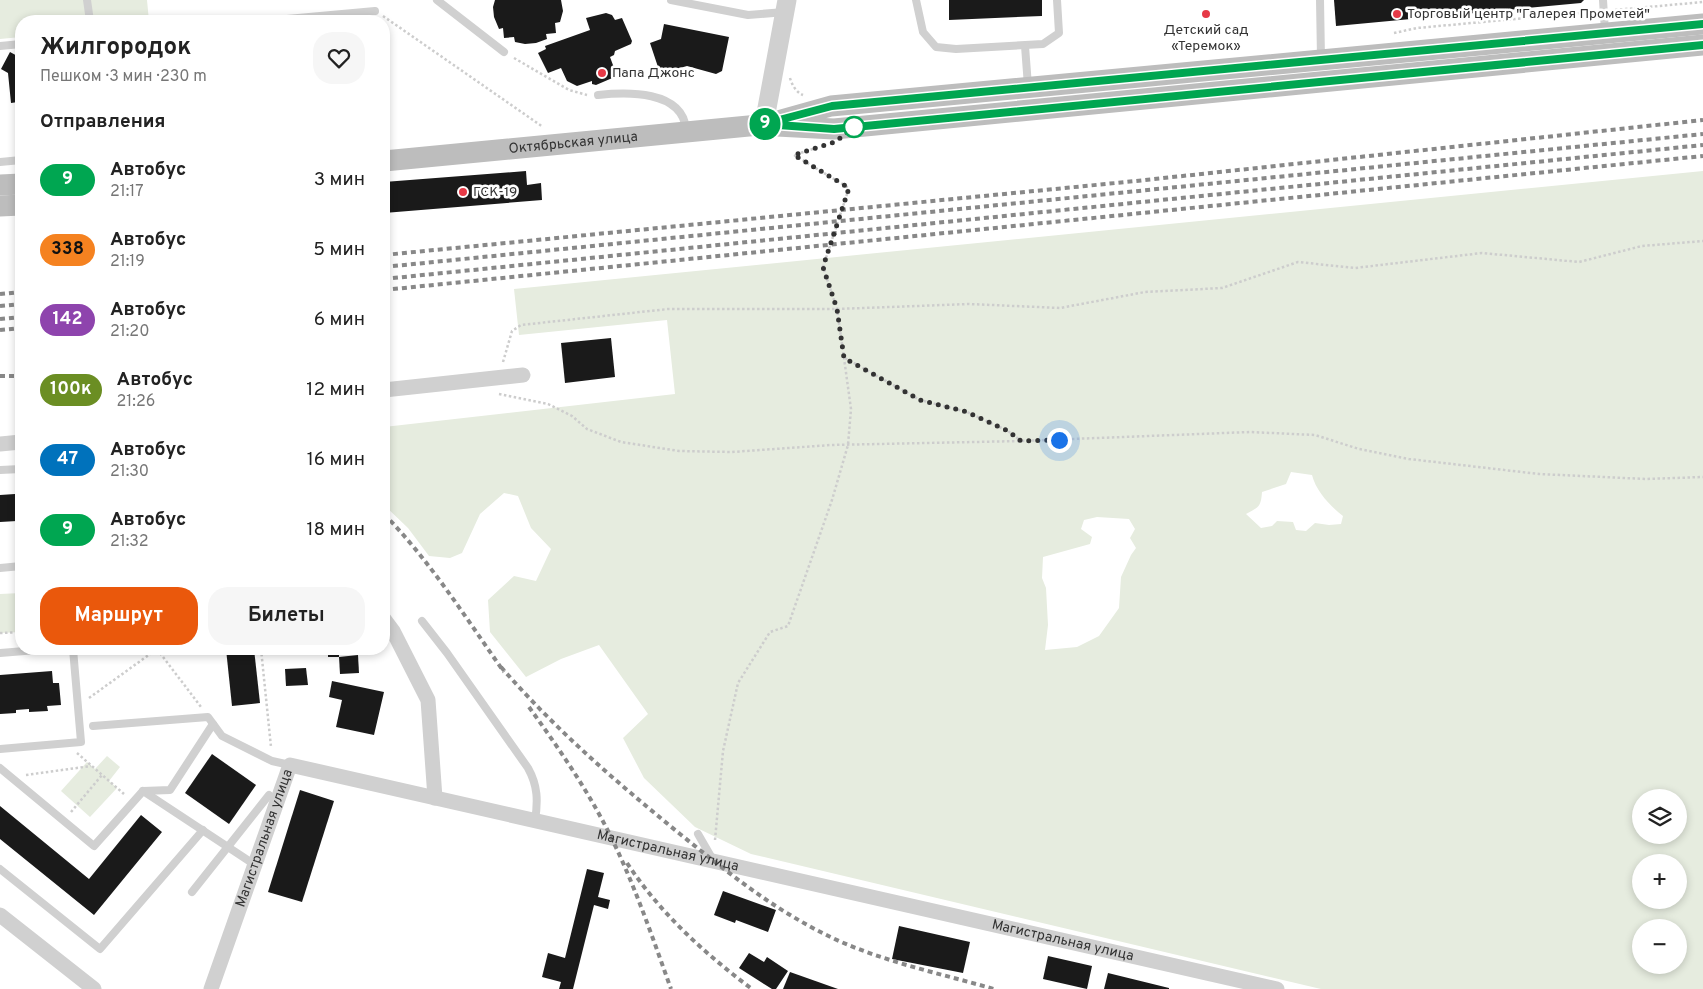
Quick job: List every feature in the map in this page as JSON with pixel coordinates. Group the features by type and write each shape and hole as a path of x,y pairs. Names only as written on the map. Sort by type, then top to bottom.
{"main road":[{"path":"764,124 832,106 1703,24"},
{"path":"764,124 834,129 1703,45"},
{"name":"Октябрьская улица","path":"390,160 764,124"},
{"path":"0,185 15,184"},
{"path":"0,206 15,205"}],"street":[{"path":"764,124 786,6"},
{"path":"390,389 523,375"},
{"path":"0,444 15,443"},
{"path":"390,627 428,700 435,798"},
{"name":"Магистральная улица","path":"212,989 290,765 1277,989"},
{"path":"0,915 94,989"}],"lane":[{"path":"87,0 89,15"},
{"path":"437,0 504,52"},
{"path":"671,0 748,15 786,6"},
{"path":"916,0 923,32 936,47 956,49 1043,44 1058,33 1057,0"},
{"path":"1320,0 1321,60"},
{"path":"1603,0 1605,33"},
{"path":"354,15 375,11"},
{"path":"0,46 15,45"},
{"path":"1025,46 1028,88"},
{"path":"598,94 638,93 669,103 680,112 685,122 686,132"},
{"path":"0,162 15,161"},
{"path":"0,470 15,469"},
{"path":"0,568 15,567"},
{"path":"422,621 447,653 528,768 538,794 535,821"},
{"path":"0,653 15,652"},
{"path":"0,749 81,742 74,655"},
{"path":"93,726 208,716 222,736 272,761 290,765"},
{"path":"0,768 94,846 143,792 170,790 213,724"},
{"path":"143,792 255,865"},
{"path":"192,892 268,795"},
{"path":"0,869 100,950 202,830"},
{"path":"698,834 714,861"}],"path":[{"path":"375,11 381,15"},
{"path":"390,21 546,129"},
{"path":"504,52 569,90 583,95 598,94"},
{"path":"788,73 792,84 799,93 808,98"},
{"path":"714,861 722,751 738,683 770,632 788,626 832,500 848,444 851,409 844,358 837,309 823,267 849,188 794,155 827,144"},
{"path":"499,378 512,331 521,324 668,309 837,309 969,304 1060,308 1145,292 1222,288 1298,262 1354,268 1482,253 1579,262 1642,246 1703,241"},
{"path":"844,358 920,400 967,412 1008,431 1021,441"},
{"path":"492,393 548,404 572,416 587,429 620,442 679,451 732,452 848,444 1021,441 1250,432 1314,435 1359,449 1409,459 1539,474 1636,479 1703,477"},
{"path":"0,633 15,632"},
{"path":"78,706 149,655"},
{"path":"162,655 208,716"},
{"path":"262,655 272,761"},
{"path":"66,743 132,802"},
{"path":"10,777 92,766"},
{"path":"64,820 102,775"}],"shaded area":[{"path":"0,0 147,0 148,15 15,15 15,38 0,39"},
{"path":"1703,171 1703,989 1321,989 751,854 695,827 644,778 623,738 648,714 599,645 561,659 526,677 490,632 488,600 514,576 536,581 551,549 531,528 518,496 504,493 480,514 462,553 450,558 429,556 408,528 390,511 390,426 675,394 667,320 519,335 514,289","holes":["1291,472 1312,475 1324,498 1343,516 1341,524 1315,523 1306,531 1296,530 1293,522 1277,521 1272,526 1261,528 1246,514 1258,506 1261,501 1262,492 1286,484","1097,517 1129,519 1135,529 1130,538 1136,548 1121,577 1119,608 1099,636 1077,647 1045,650 1048,625 1046,588 1042,578 1043,557 1090,544 1092,537 1081,529 1084,520"]},
{"path":"15,593 15,632 0,633 0,594"},
{"path":"107,756 120,767 109,781 117,788 90,817 61,791 87,762 95,769"}],"building":[{"path":"495,0 561,0 563,11 560,22 555,23 556,33 546,34 547,39 536,43 525,44 515,42 514,37 504,38 503,28 499,29 494,17 493,7"},
{"path":"949,0 1042,0 1042,16 949,20"},
{"name":"Торговый центр \"Галерея Прометей\"","path":"1334,0 1584,0 1581,3 1336,26"},
{"path":"606,13 612,15 615,20 622,18 632,41 631,44 615,51 614,55 610,57 617,76 596,85 592,84 592,81 577,86 567,81 561,68 548,73 538,53 546,49 545,46 590,30 586,18"},
{"path":"664,24 729,37 722,71 716,74 687,66 666,72 659,70 650,43 661,39"},
{"path":"10,52 15,55 15,102 11,103 8,73 1,69"},
{"name":"ГСК-19","path":"526,171 527,185 541,183 542,200 390,213 390,182"},
{"path":"611,338 615,377 565,383 561,343"},
{"path":"15,494 15,521 0,522 0,495"},
{"path":"227,655 255,655 260,703 232,706"},
{"path":"328,655 339,655 339,657 328,657"},
{"path":"358,655 359,673 340,674 339,657"},
{"path":"306,668 308,685 286,686 285,669"},
{"path":"52,671 53,683 59,683 61,705 47,706 48,711 29,712 29,709 16,710 16,713 0,714 0,675"},
{"path":"332,681 384,692 374,735 336,727 342,700 329,697"},
{"path":"212,754 256,785 229,824 185,793"},
{"path":"300,790 334,801 302,902 268,892"},
{"path":"0,806 89,879 141,815 162,832 94,915 0,839"},
{"path":"587,869 604,873 598,897 610,900 608,909 594,905 573,989 559,989 561,982 542,977 548,953 565,958"},
{"path":"723,891 776,910 768,932 736,920 735,923 714,915"},
{"path":"899,926 970,942 963,973 892,959"},
{"path":"749,953 764,962 767,957 788,971 776,989 772,989 739,968"},
{"path":"1048,956 1092,966 1087,989 1043,979"},
{"path":"790,972 838,989 783,989"},
{"path":"1108,973 1169,988 1169,989 1104,989"}],"railway":[{"path":"390,254 1136,181 1703,120"},
{"path":"390,266 1703,134"},
{"path":"390,278 1703,145"},
{"path":"390,289 1703,156"},
{"path":"0,294 15,293"},
{"path":"0,306 15,305"},
{"path":"0,319 15,318"},
{"path":"0,330 15,329"},
{"path":"0,376 15,376"},
{"path":"390,520 432,570 504,672"},
{"path":"501,667 565,734 609,774 656,814 756,893 817,930 858,949 896,962 994,989"},
{"path":"529,707 580,782 607,829 634,888 671,989"},
{"path":"627,863 668,915 717,961 752,989"}],"bus line":[{"name":"9","path":"1703,24 832,106 764,124 834,129 1703,45"}],"place":[{"name":"Детский сад «Теремок»","path":"1206,14"},
{"name":"Торговый центр \"Галерея Прометей\"","path":"1397,14"},
{"name":"Папа Джонс","path":"602,73"},
{"name":"ГСК-19","path":"463,192"}],"route":[{"path":"854,127 835,142 794,155 849,188 823,267 837,309 844,358 920,400 967,412 1008,431 1021,441 1059,440"}]}
